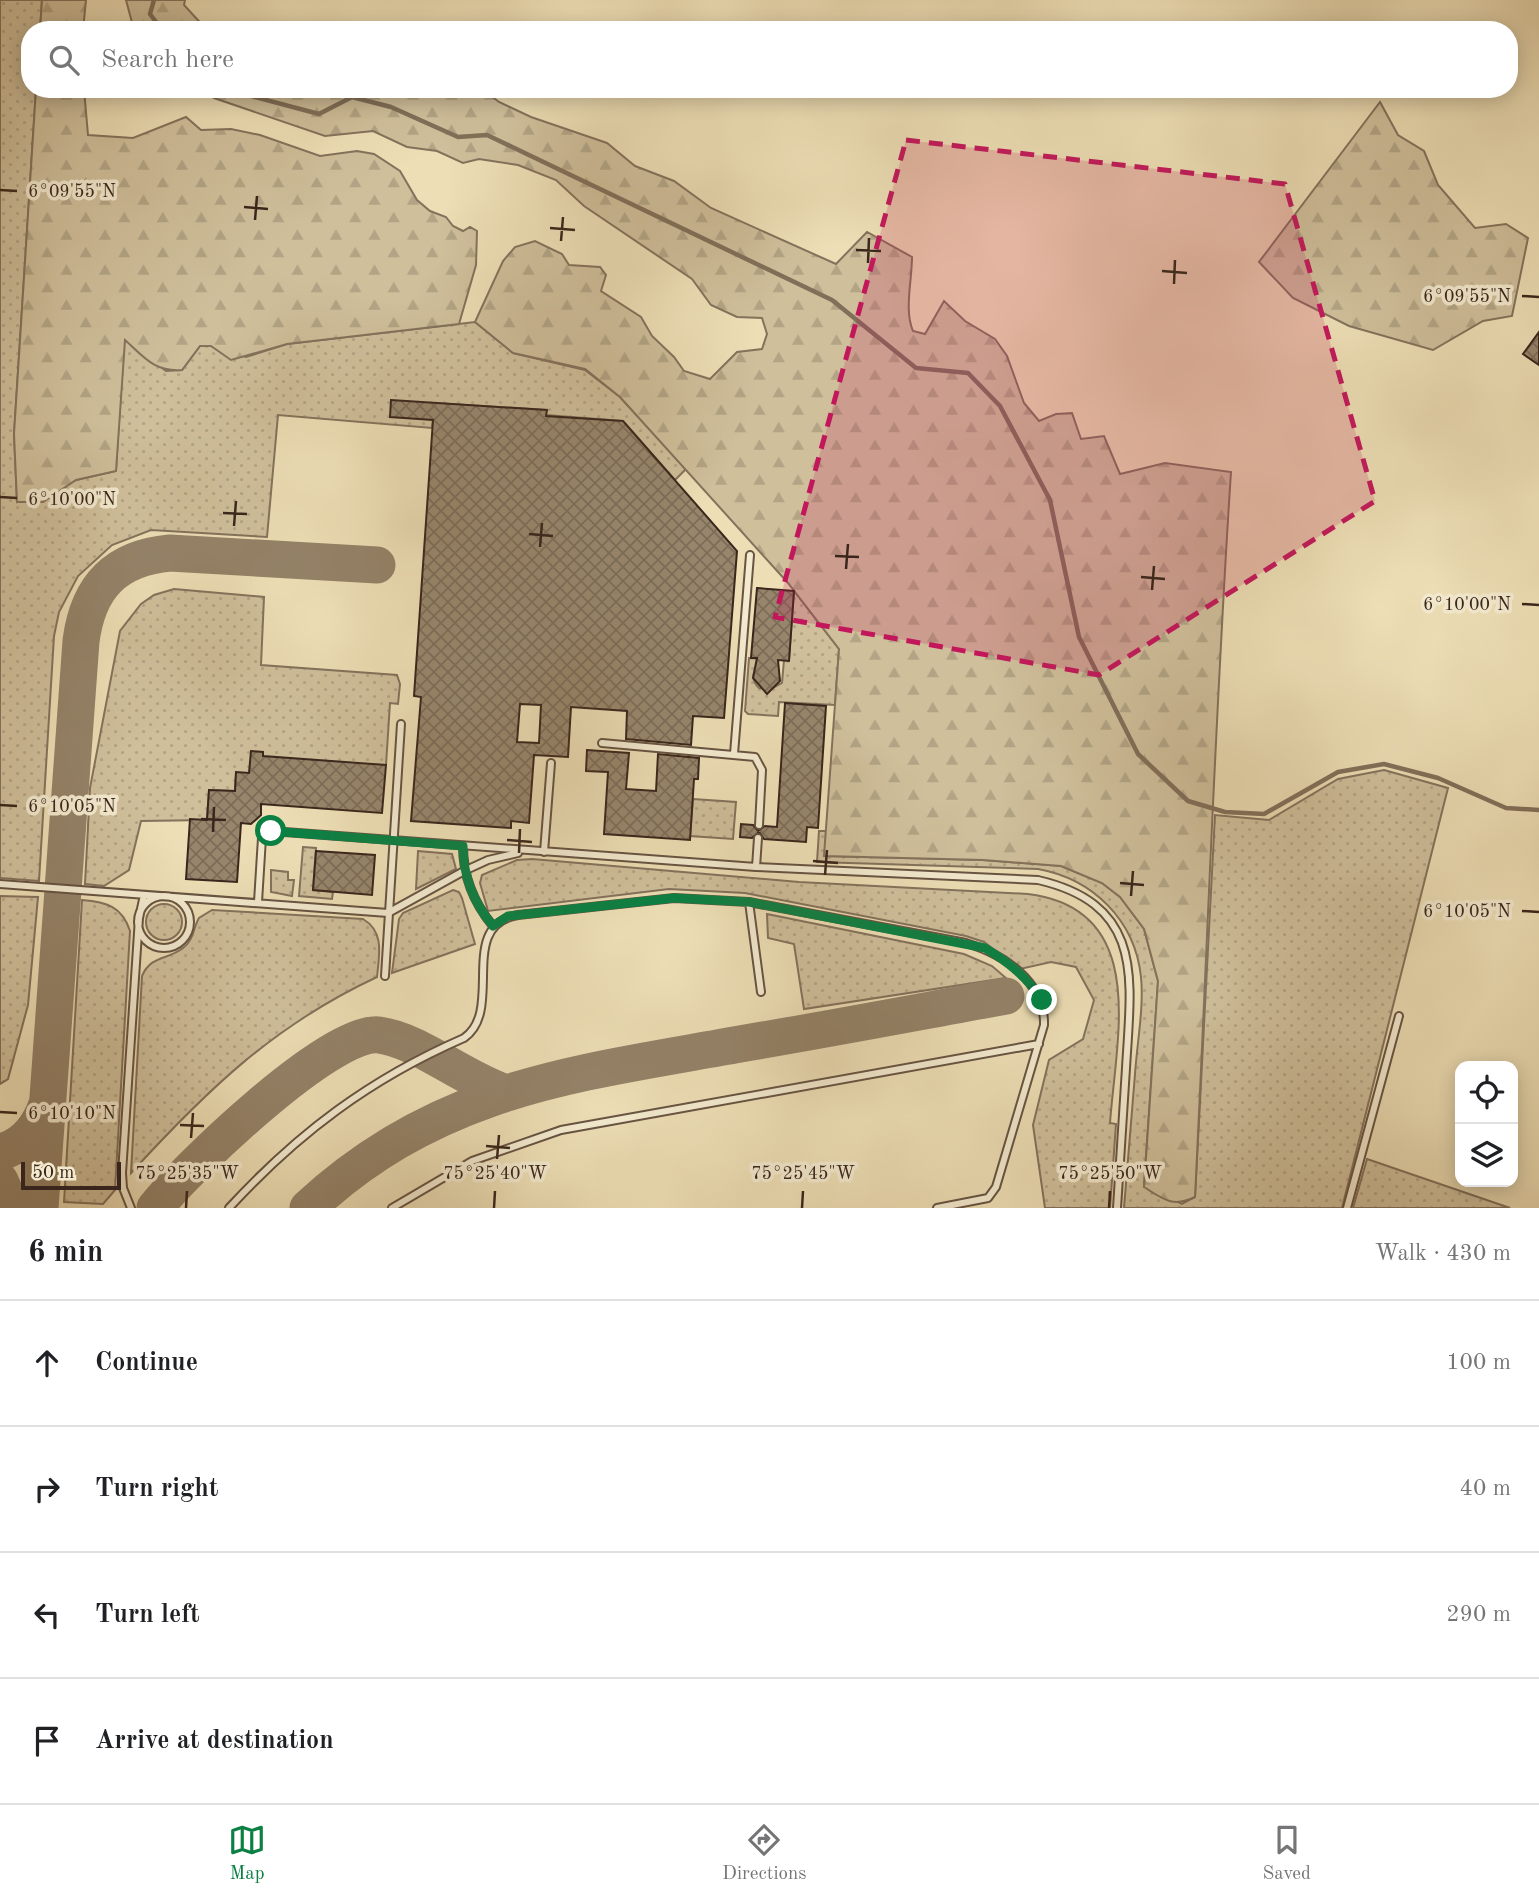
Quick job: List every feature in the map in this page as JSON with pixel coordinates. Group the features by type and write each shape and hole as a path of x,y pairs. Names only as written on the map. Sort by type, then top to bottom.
{"lane":[{"path":"734,754 750,555"},
{"path":"385,976 401,724"},
{"path":"602,743 755,757 761,765 759,825"},
{"path":"544,852 551,763"},
{"path":"258,902 262,838 266,832 756,867 1038,880 1071,890 1098,908 1125,948 1131,976 1117,1208"},
{"path":"756,867 758,838"},
{"path":"463,846 464,871 477,904 493,926"},
{"path":"0,884 388,913 488,860 527,851"},
{"path":"131,1208 123,1188 122,1173 139,918 144,895"},
{"path":"167,896 184,905 190,918 188,932 179,943 165,948 151,944 141,933 139,918 145,904 167,896"},
{"path":"229,1208 269,1165 307,1131 372,1084 470,1034 480,1016 486,939 493,926 508,916 674,898 749,902 985,948 1011,965 1032,985 1042,1000 1044,1026 996,1187 988,1198 969,1205 937,1208"},
{"path":"749,902 761,992"},
{"path":"1347,1208 1399,1016"},
{"path":"392,1208 472,1161 561,1130 1039,1044"}],"highlighted area":[{"path":"906,140 1285,184 1375,501 1099,675 775,617"}],"green space":[{"path":"0,0 42,0 41,21 21,21 21,98 35,98 14,434 17,502 76,480 116,471 124,339 166,371 182,370 200,346 211,346 246,357 287,344 475,322 513,353 585,370 620,397 686,469 675,480 623,421 546,415 546,410 435,403 432,428 278,415 267,537 151,530 112,545 78,576 59,612 54,636 39,881 0,878"},
{"path":"42,0 86,0 84,21 41,21"},
{"path":"126,0 185,0 184,5 199,21 132,21"},
{"path":"35,98 85,98 88,135 133,138 186,117 201,130 231,129 260,135 320,156 357,151 374,154 400,171 417,200 430,211 446,217 453,226 463,231 470,227 477,231 476,265 459,324 287,344 231,360 211,346 200,346 182,370 157,366 125,340 116,471 76,480 43,502 17,502 14,434"},
{"path":"214,98 494,98 531,117 607,143 635,166 674,181 711,208 836,264 867,232 912,257 909,305 913,331 925,334 944,301 965,321 995,339 1007,356 1024,403 1039,421 1056,414 1072,413 1081,439 1104,436 1120,474 1165,463 1231,472 1195,1197 1180,1202 1168,1201 1144,1187 1158,981 1144,929 1120,897 1102,883 1061,866 983,860 824,856 839,649 788,583 620,397 585,369 513,353 475,322 503,261 515,247 535,241 562,254 569,265 600,267 606,275 601,291 641,317 652,336 684,371 710,379 737,352 762,349 767,334 762,318 737,317 711,305 692,279 584,206 556,180 518,165 479,159 463,163 437,151 407,147 373,131 325,136"},
{"path":"1380,102 1398,135 1424,151 1438,185 1475,228 1506,224 1528,238 1512,316 1483,321 1433,350 1349,326 1293,298 1259,262"},
{"path":"174,589 264,597 261,665 397,675 400,684 398,704 390,703 386,765 264,774 236,773 235,791 209,790 207,820 141,821 129,870 104,886 85,884 90,788 120,631 141,604 154,595"},
{"path":"794,591 839,649 835,705 779,702 778,716 748,714 745,711 749,658 763,659 753,677 759,688 771,689 782,683 784,660 789,660"},
{"path":"1384,770 1448,788 1342,1208 1124,1208 1141,1013 1141,977 1130,937 1108,905 1093,893 1058,874 1038,869 817,862 819,831 826,831 825,856 983,860 1061,866 1102,883 1120,897 1144,929 1158,981 1144,1186 1182,1204 1195,1197 1215,815 1269,820 1338,779"},
{"path":"693,799 736,802 733,839 690,836"},
{"path":"303,847 316,848 313,890 333,892 332,899 299,896"},
{"path":"418,851 452,854 456,869 416,889"},
{"path":"532,859 799,882 1028,894 1067,905 1093,924 1109,951 1117,982 1119,1017 1110,1123 1116,1124 1110,1208 1045,1208 1033,1125 1049,1060 1083,1039 1094,1000 1076,967 1051,962 1020,969 984,942 966,936 745,893 669,889 488,911 480,883 482,875 517,860"},
{"path":"271,870 288,872 288,880 294,880 292,896 271,892"},
{"path":"453,890 459,892 462,898 475,944 392,973 399,919 403,913"},
{"path":"0,896 38,897 28,1005 8,1079 0,1084"},
{"path":"82,900 112,907 122,916 130,931 115,1190 103,1204 64,1202"},
{"path":"164,904 177,909 182,922 177,935 164,940 151,935 146,922 151,909"},
{"path":"212,910 363,919 375,930 378,937 377,977 306,1016 274,1038 215,1087 131,1173 142,976 150,964 187,945 199,918"},
{"path":"767,914 964,954 992,966 1006,978 804,1009 794,944 768,938"},
{"path":"1367,1159 1510,1208 1353,1208"}],"building":[{"path":"1539,332 1539,365 1523,354"},
{"path":"391,400 547,410 546,416 623,421 737,551 724,718 693,716 691,745 626,739 627,711 571,707 568,757 534,755 529,823 511,821 511,828 411,821 421,697 414,696 433,420 390,417","holes":["520,704 541,705 539,743 517,742"]},
{"path":"757,588 794,591 789,661 778,660 780,681 767,694 753,678 757,658 751,658"},
{"path":"785,703 826,706 818,828 807,827 806,842 764,839 759,832 752,838 740,837 741,824 753,825 758,831 765,826 777,827"},
{"path":"587,750 629,753 626,789 656,791 658,754 699,758 698,779 694,779 690,840 604,834 608,772 586,771"},
{"path":"251,751 263,752 263,756 386,765 382,813 261,804 261,815 251,824 241,823 237,882 186,879 190,819 207,820 209,790 235,791 236,772 249,773"},
{"path":"316,851 375,855 372,895 313,890"}],"waterway":[{"path":"154,0 150,14 155,21"},
{"path":"259,98 319,114 350,98"},
{"path":"356,98 391,107 458,137 487,135 832,300 916,368 968,373 1000,406 1050,500 1079,637 1138,754 1188,801 1225,812 1264,814 1338,772 1384,764 1438,778 1506,808 1539,810"}],"taxiway":[{"path":"40,1208 81,641 90,605 107,579 120,569 134,561 170,553 377,565"},
{"path":"308,1208 357,1167 407,1136 458,1111 510,1092 621,1065 1006,996"},
{"path":"155,1208 196,1164 261,1105 328,1054 357,1039 379,1035 394,1038 504,1092"},
{"path":"0,1152 17,1145 30,1134 47,1104"},
{"path":"0,1181 12,1208"}],"route":[{"path":"271,831 463,846 467,881 480,910 493,926 508,916 609,904 674,898 749,902 985,948 1011,965 1032,985 1042,1000"}]}
